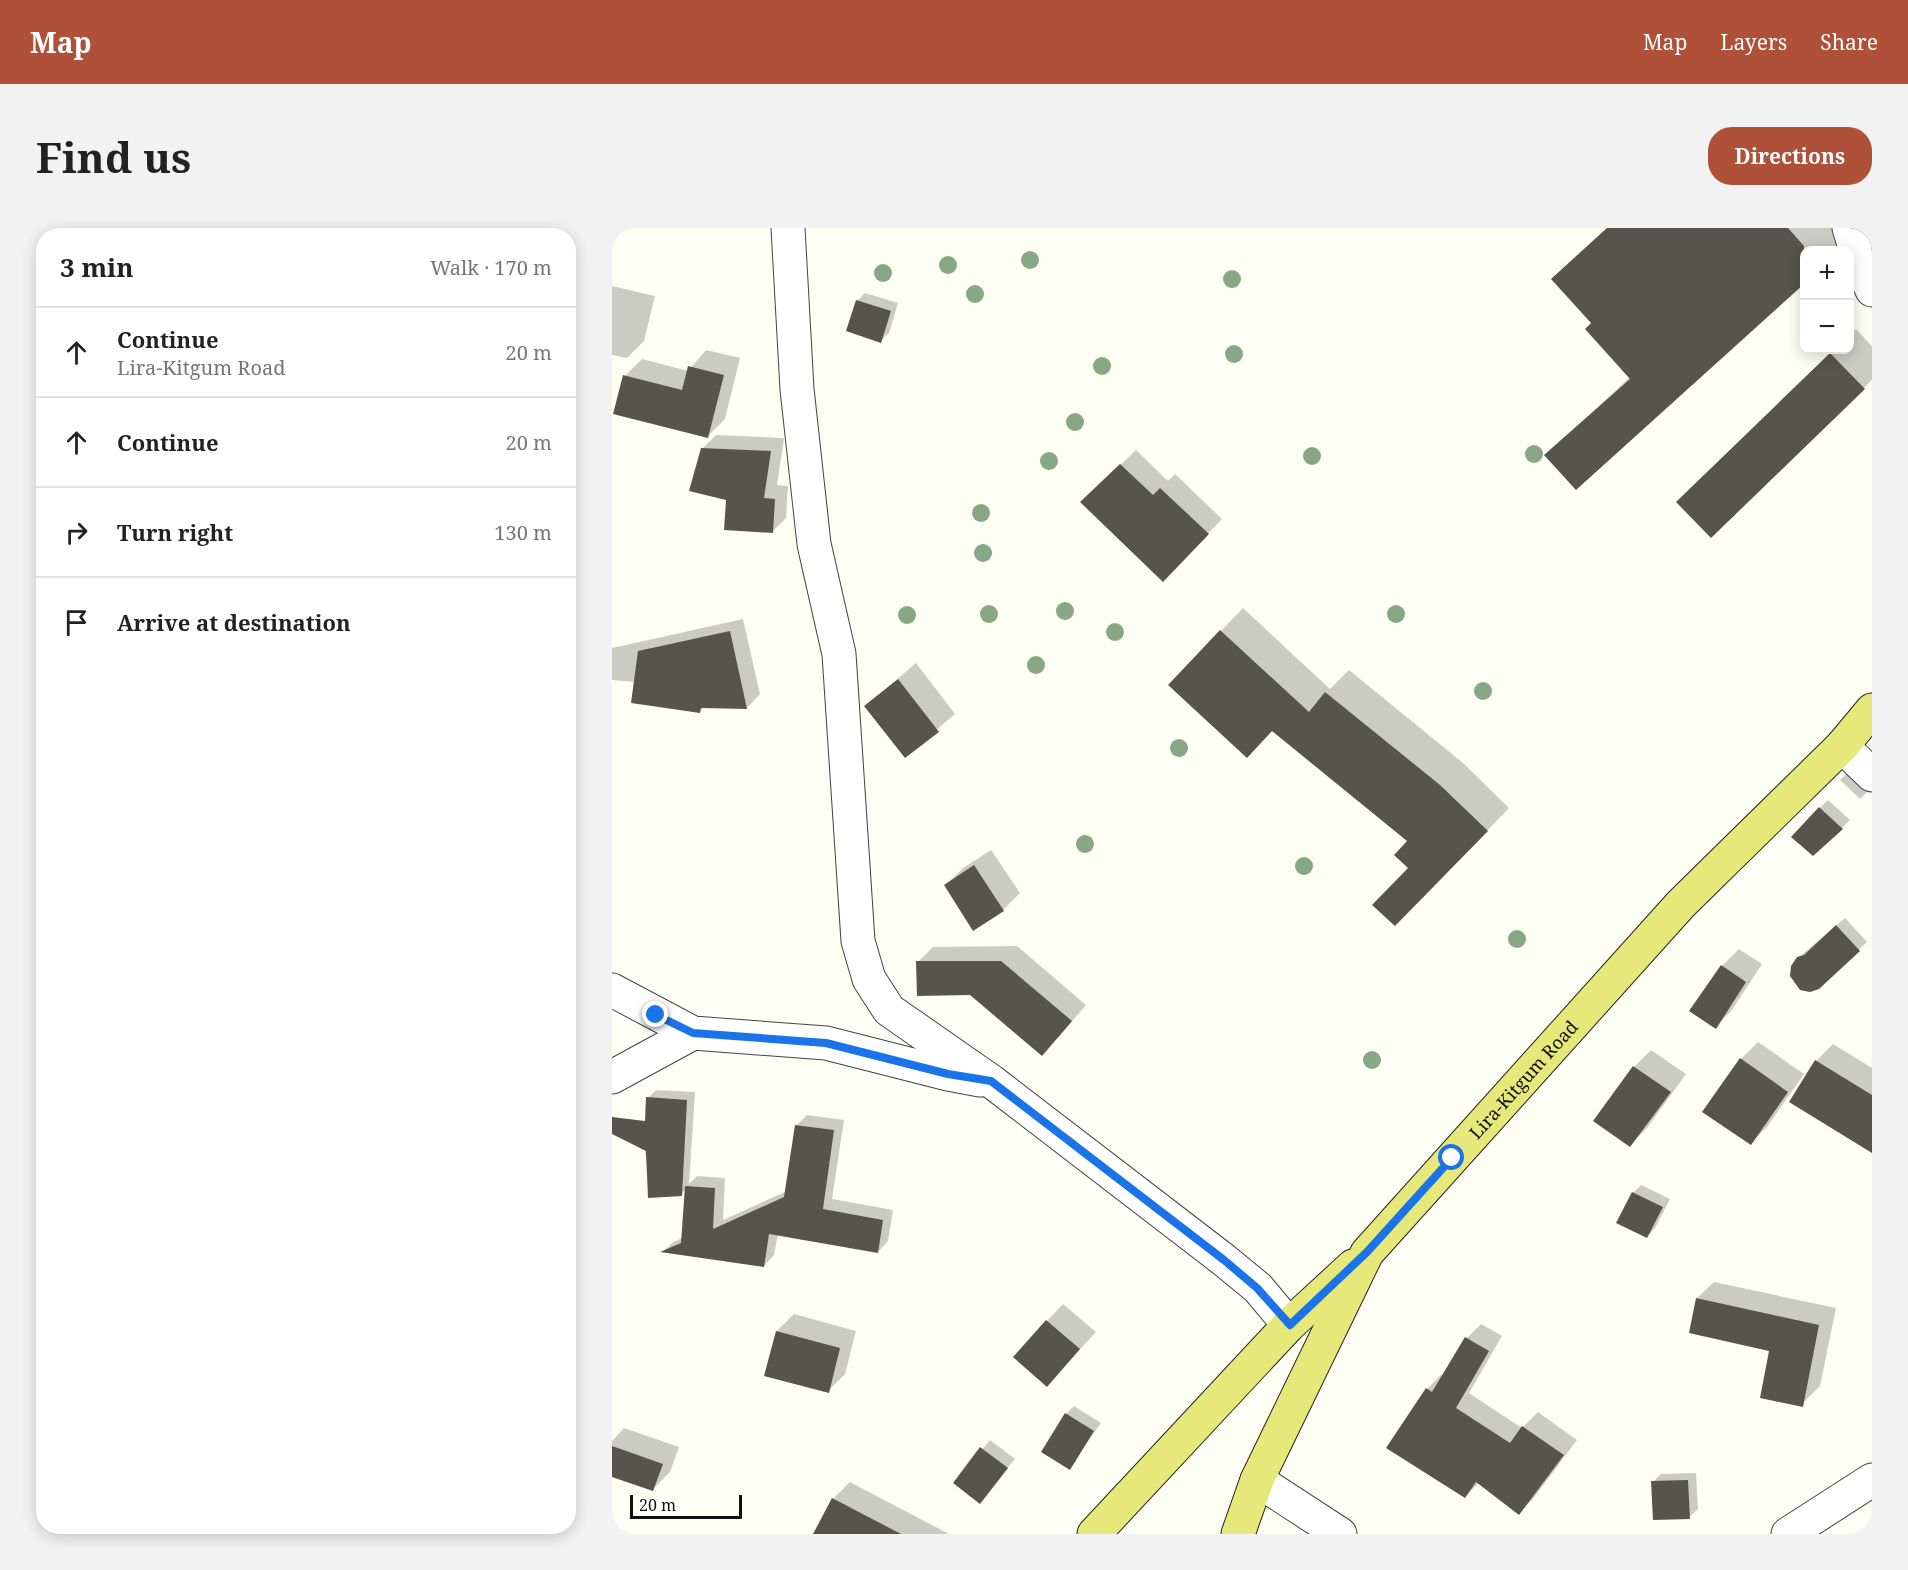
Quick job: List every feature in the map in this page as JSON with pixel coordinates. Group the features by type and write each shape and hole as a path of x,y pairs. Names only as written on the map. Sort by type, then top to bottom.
{"main road":[{"name":"Lira-Kitgum Road","path":"1238,1534 1257,1480 1367,1252 1681,904 1842,746 1872,710"},
{"path":"1094,1534 1290,1325 1367,1252"}],"street":[{"path":"788,228 797,389 814,544 839,654 858,941 869,979 888,1010 991,1081 1224,1260 1257,1288 1290,1325"},
{"path":"1849,228 1859,261 1872,290"},
{"path":"1842,746 1872,775"},
{"path":"612,990 693,1033 826,1043 948,1074 991,1081"},
{"path":"612,1077 693,1033"},
{"path":"1257,1480 1340,1534"},
{"path":"1788,1534 1872,1480"}],"building":[{"path":"1607,228 1788,228 1804,246 1800,246 1800,288 1576,490 1544,455 1630,379 1585,329 1591,323 1551,279"},
{"path":"856,300 891,311 881,343 846,331"},
{"path":"1829,354 1865,389 1711,538 1676,502"},
{"path":"688,366 724,375 708,438 613,414 623,375 682,390"},
{"path":"701,448 771,451 764,498 775,499 773,533 724,530 726,500 689,491"},
{"path":"1120,464 1153,495 1160,488 1209,534 1163,582 1080,502"},
{"path":"1220,630 1309,712 1325,692 1440,785 1488,831 1395,926 1372,905 1408,868 1394,855 1407,841 1272,731 1247,758 1168,685"},
{"path":"730,631 747,709 701,708 700,713 631,703 638,651"},
{"path":"898,679 939,732 905,758 864,706"},
{"path":"1819,807 1843,829 1813,856 1791,837"},
{"path":"974,865 1004,911 973,931 944,885"},
{"path":"1836,925 1860,951 1819,989 1810,992 1800,990 1790,976 1791,966 1797,957 1804,955"},
{"path":"916,961 1001,961 1072,1021 1042,1056 970,995 917,996"},
{"path":"1721,965 1746,982 1716,1029 1689,1011"},
{"path":"1740,1058 1788,1092 1751,1145 1702,1112"},
{"path":"1815,1060 1872,1095 1872,1153 1789,1102"},
{"path":"1633,1066 1671,1092 1630,1147 1593,1121"},
{"path":"646,1097 687,1100 682,1196 648,1198 646,1151 612,1134 612,1117 645,1121"},
{"path":"795,1125 834,1130 823,1209 883,1220 878,1253 769,1234 764,1267 660,1252 681,1243 685,1186 715,1188 713,1229 784,1197"},
{"path":"1632,1192 1663,1207 1647,1238 1616,1223"},
{"path":"1696,1298 1819,1325 1803,1407 1760,1398 1769,1351 1689,1333"},
{"path":"1046,1320 1080,1349 1047,1387 1013,1357"},
{"path":"776,1331 840,1348 829,1393 764,1376"},
{"path":"1465,1337 1489,1351 1456,1408 1510,1443 1522,1426 1564,1455 1519,1515 1476,1482 1465,1498 1386,1448 1426,1388 1432,1392"},
{"path":"1065,1413 1094,1431 1070,1470 1041,1452"},
{"path":"612,1446 663,1464 653,1491 612,1477"},
{"path":"980,1447 1008,1468 980,1504 953,1483"},
{"path":"1688,1480 1690,1519 1653,1520 1651,1481"},
{"path":"832,1498 901,1534 813,1534"}],"route":[{"path":"656,1015 693,1033 826,1043 948,1074 991,1081 1224,1260 1257,1288 1290,1325 1367,1252 1452,1158"}]}
